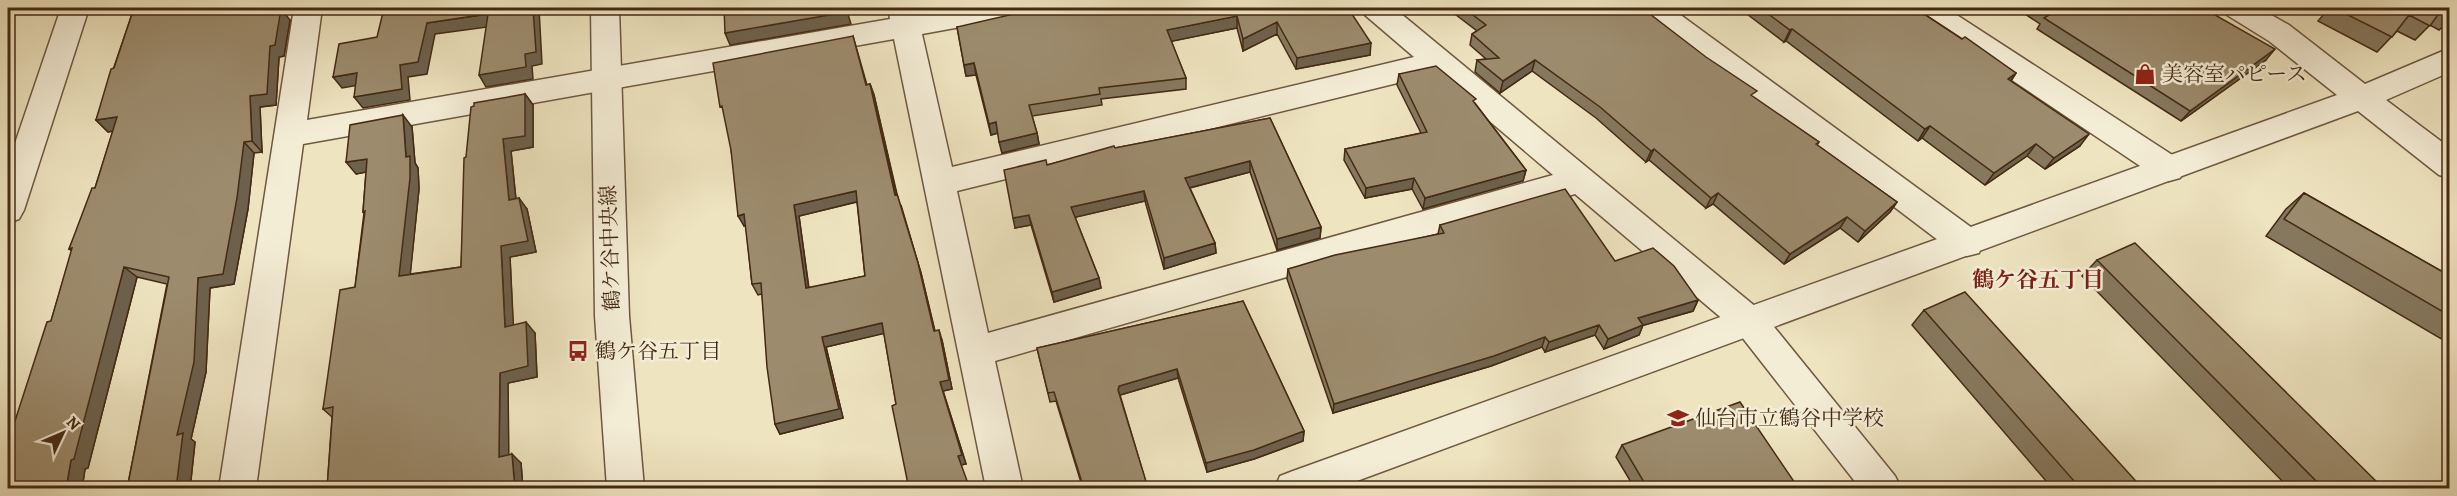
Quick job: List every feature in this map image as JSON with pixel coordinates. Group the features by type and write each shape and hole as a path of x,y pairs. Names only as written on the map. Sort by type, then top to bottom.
{"street":[{"path":"8,210 75,8"},
{"path":"237,489 308,8"},
{"name":"鶴ケ谷中央線","path":"605,8 612,316 626,489"},
{"path":"289,135 606,79 904,17 1010,8"},
{"path":"1375,8 1750,322 1882,489"},
{"path":"1651,8 1966,243"},
{"path":"1924,8 2169,169"},
{"path":"2237,8 2279,33 2450,166"},
{"path":"904,17 1004,489"},
{"path":"1293,489 2364,97 2450,59"},
{"path":"939,183 1440,62"},
{"path":"975,352 1580,180"}],"building":[{"path":"134,8 257,8 256,13 281,9 275,45 270,46 267,94 250,96 252,141 244,142 237,198 223,274 198,278 194,362 177,435 183,433 176,489 127,489 169,277 124,267 74,459 71,460 66,489 8,489 8,423 15,421 47,322 51,321 72,248 69,249 92,188 95,188 117,117 96,120 111,69 114,68"},
{"path":"384,8 533,8 536,52 525,54 526,67 479,75 488,14 427,23 418,62 400,65 402,89 354,97 357,73 333,77 339,44 377,37"},
{"path":"724,8 846,8 847,12 725,33"},
{"path":"1040,8 1348,8 1371,43 1297,58 1277,22 1243,39 1237,16 1167,30 1186,78 1099,88 1100,94 1029,105 1037,133 999,142 996,122 989,124 974,63 964,65 957,27"},
{"path":"1464,8 1642,8 1706,57 1757,91 1751,95 1819,142 1816,144 1897,202 1865,231 1847,217 1790,254 1718,193 1711,198 1654,149 1651,151 1600,107 1535,60 1503,81 1477,60 1499,58 1472,34 1486,25"},
{"path":"1760,8 1915,8 1962,39 1965,37 2016,73 2008,79 2089,134 2054,158 2036,144 1994,173 1930,126 1925,129 1792,29 1790,30"},
{"path":"2038,8 2213,8 2220,12 2215,15 2275,49 2190,111 2044,18 2049,15"},
{"path":"2334,8 2450,8 2450,13 2442,9 2430,26 2409,15 2392,37"},
{"path":"853,36 866,85 870,84 895,195 897,194 918,263 934,331 939,330 949,380 940,382 962,455 958,456 970,489 909,489 892,406 896,404 882,323 822,337 839,409 775,424 767,367 761,283 752,284 744,214 738,216 731,150 722,106 720,107 713,63","holes":["856,191 865,276 806,288 794,205"]},
{"path":"1436,66 1476,99 1473,101 1526,170 1425,198 1414,178 1366,188 1345,149 1427,132 1399,74"},
{"path":"525,94 525,136 503,139 509,200 519,198 528,241 501,246 505,327 526,322 528,366 500,373 499,457 512,454 515,489 327,489 333,407 323,409 340,290 355,287 365,211 363,212 367,159 346,162 350,125 403,115 406,157 410,156 410,178 399,276 461,267 464,158 466,157 471,107 474,103"},
{"path":"1270,118 1321,227 1277,239 1250,161 1185,178 1215,243 1164,258 1144,191 1071,207 1099,278 1052,292 1029,215 1013,218 1004,170 1046,160 1047,165 1114,146 1115,148"},
{"path":"1565,189 1615,261 1653,248 1674,266 1698,300 1638,318 1643,325 1608,339 1599,325 1549,342 1545,337 1494,356 1334,404 1288,269 1335,255 1444,233 1440,225"},
{"path":"2304,193 2450,276 2450,316 2284,219"},
{"path":"2135,243 2384,489 2324,489 2097,260"},
{"path":"1965,292 2143,489 2081,489 1924,310"},
{"path":"1243,301 1304,431 1254,450 1206,463 1177,369 1119,386 1118,390 1148,488 1084,489 1054,392 1048,393 1037,348"},
{"path":"1740,402 1799,489 1648,489 1622,445"}],"place":[{"name":"美容室パピース","path":"2145,74"},
{"name":"鶴ケ谷五丁目","path":"578,351"},
{"name":"仙台市立鶴谷中学校","path":"1678,418"}],"district":[{"name":"鶴ケ谷五丁目","path":"2038,279"}]}
